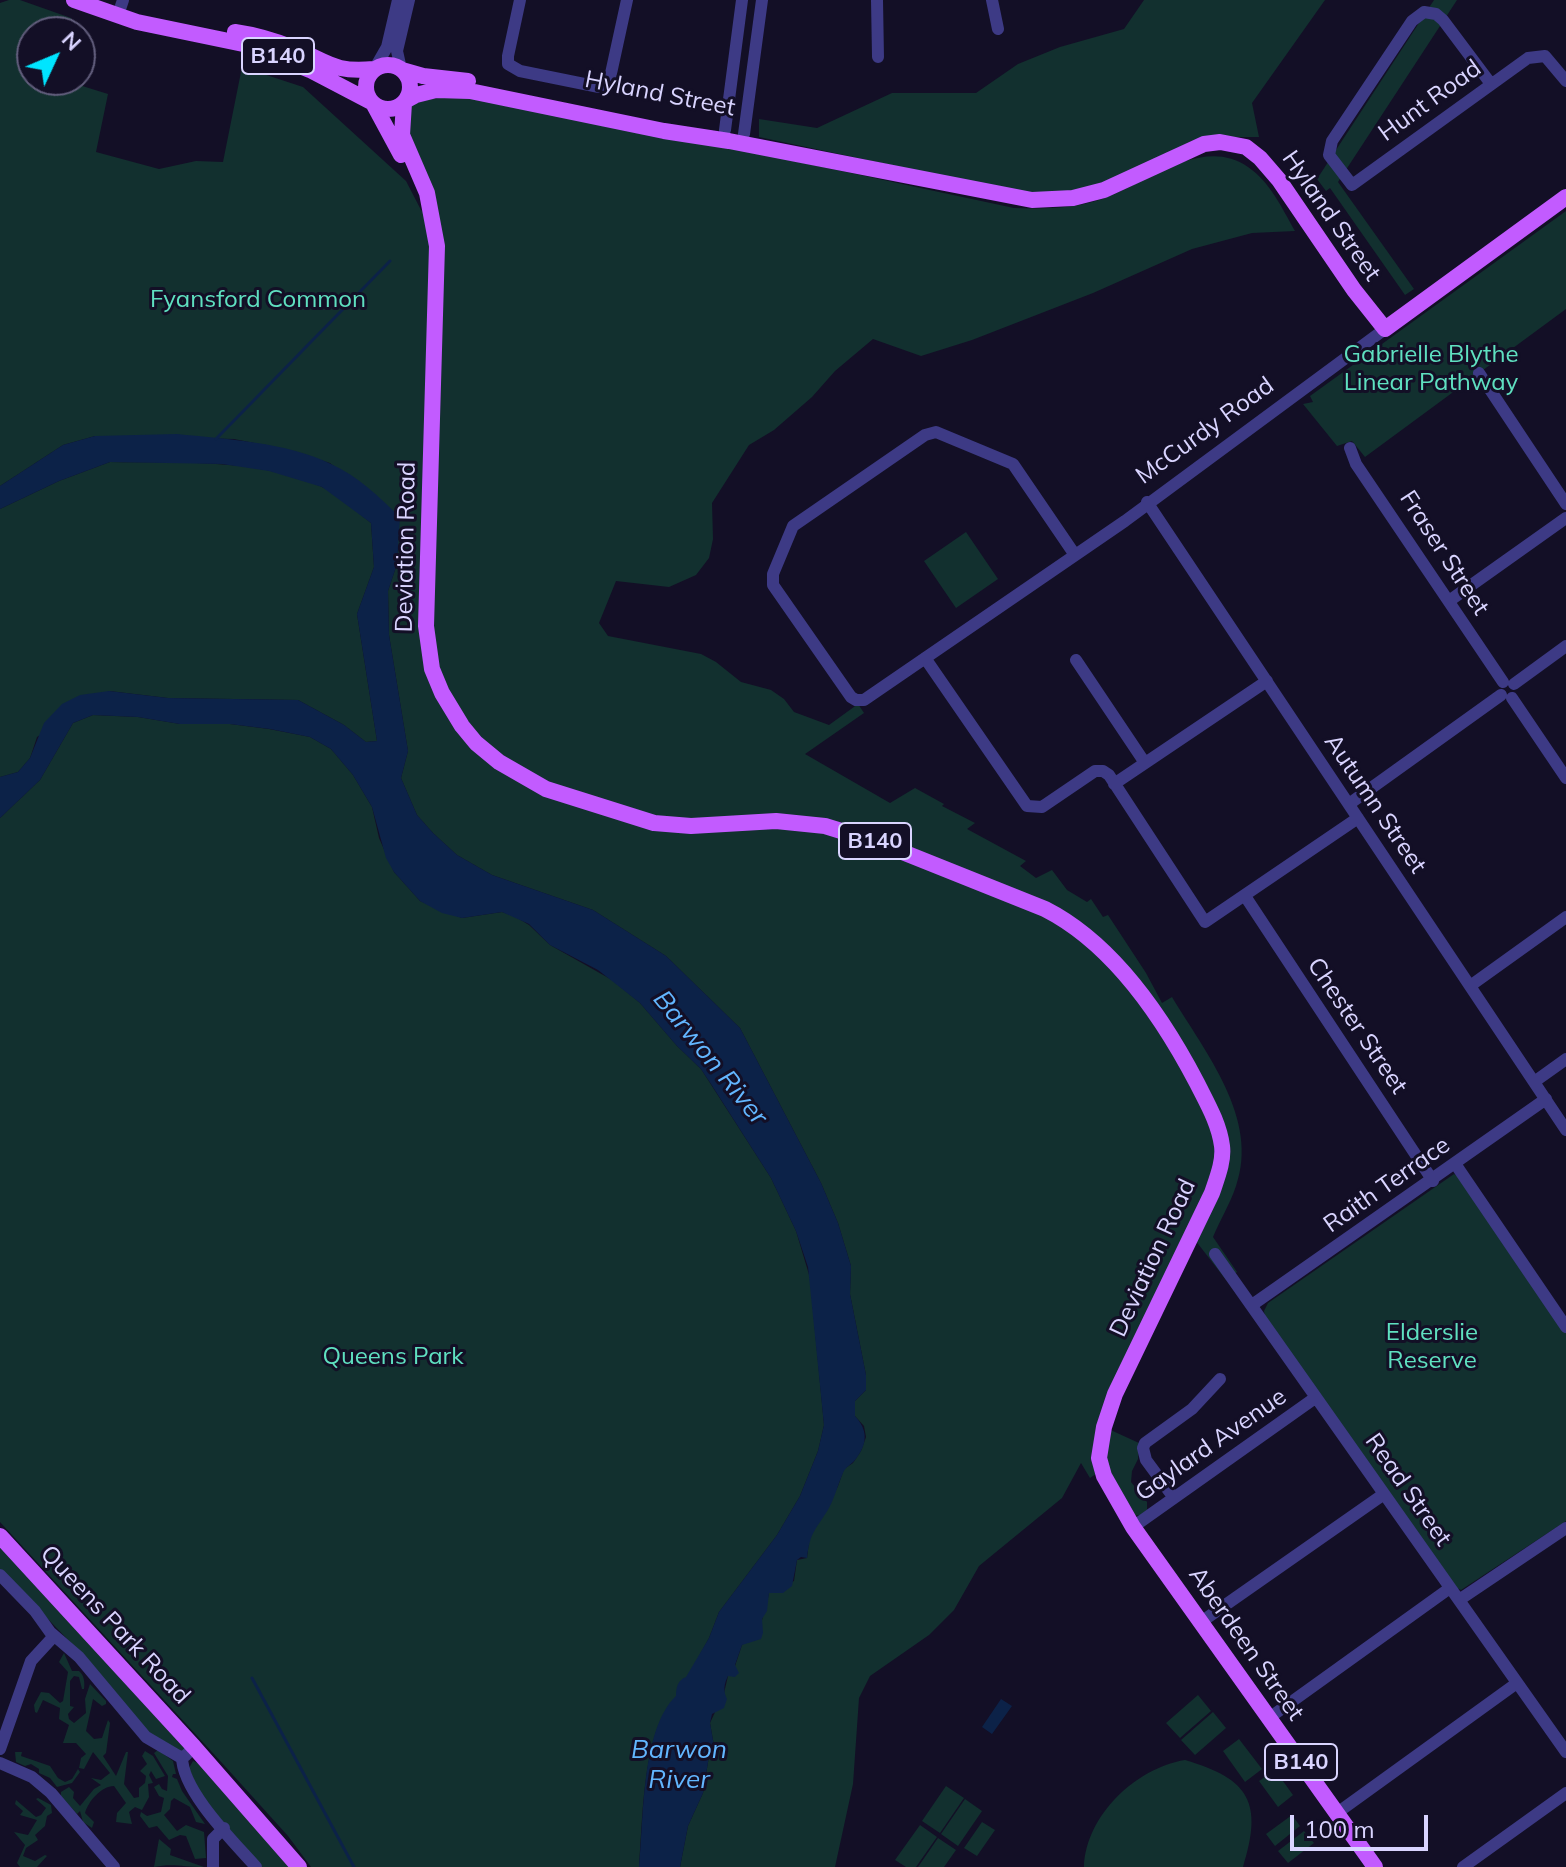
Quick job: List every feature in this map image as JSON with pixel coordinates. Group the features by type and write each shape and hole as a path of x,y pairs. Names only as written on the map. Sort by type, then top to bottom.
{"main road":[{"name":"B140","path":"77,1 120,8 175,25 286,45 333,68 349,71 389,65 402,70 410,85 405,102"},
{"name":"B140","path":"244,38 373,104"},
{"name":"B140","path":"373,104 365,87 374,69"},
{"name":"Hyland Street","path":"402,70 484,83 844,163 1032,200 1053,200 1112,187 1204,144 1220,142 1246,147 1279,180 1354,290 1385,329"},
{"name":"Hyland Street","path":"405,102 431,91 462,90 664,131 733,136 861,159 907,175"},
{"path":"373,104 388,109 405,102"},
{"name":"Deviation Road","path":"405,102 402,135 424,184 437,246 426,626 432,669 462,726 476,743 499,762 546,789 654,823 691,826 776,821 825,826 880,843 1045,909 1071,923 1098,948 1145,999 1182,1054 1210,1109 1223,1148 1220,1172 1212,1193 1115,1394 1104,1427 1099,1458 1104,1476 1133,1527"},
{"name":"Deviation Road","path":"373,104 432,217"},
{"name":"McCurdy Road","path":"1385,329 1566,197"},
{"name":"Aberdeen Street","path":"1133,1527 1375,1867"},
{"name":"Queens Park Road","path":"0,1536 188,1752 299,1867"}],"street":[{"path":"374,69 386,49 398,0"},
{"path":"402,70 397,51 409,0"},
{"path":"520,0 508,64 520,71 599,87 610,78 627,0"},
{"path":"733,136 742,0"},
{"path":"733,136 762,0"},
{"path":"877,0 878,57"},
{"path":"992,0 998,29"},
{"name":"Hunt Road","path":"1491,84 1443,20 1430,12 1417,15 1329,148 1333,161 1352,185 1536,55 1545,56 1552,62 1566,81"},
{"name":"McCurdy Road","path":"1075,555 1013,464 936,432 925,435 793,526 773,574 773,585 851,697 857,701 868,697 1075,555 1385,329"},
{"path":"1479,373 1566,504"},
{"name":"Fraser Street","path":"1350,448 1356,464 1566,778"},
{"name":"Autumn Street","path":"1147,502 1566,1130"},
{"path":"1449,601 1566,518"},
{"path":"1349,804 1566,646"},
{"path":"925,658 1027,806 1042,807 1095,771 1103,771 1205,922 1358,818"},
{"path":"1076,660 1145,763"},
{"path":"1114,784 1267,681"},
{"name":"Chester Street","path":"1245,896 1433,1181"},
{"path":"1470,986 1566,917"},
{"path":"1534,1082 1566,1059"},
{"name":"Raith Terrace","path":"1252,1305 1456,1165 1546,1099"},
{"path":"1456,1165 1566,1327"},
{"name":"Read Street","path":"1215,1254 1566,1752"},
{"path":"1174,1498 1146,1460 1143,1448 1145,1443 1192,1409 1220,1379"},
{"name":"Gaylard Avenue","path":"1133,1527 1315,1398"},
{"path":"1201,1622 1384,1494"},
{"path":"1459,1600 1566,1528"},
{"name":"Queens Park Road","path":"0,1575 51,1632 75,1653 146,1737 188,1752 183,1771 190,1787 222,1835 256,1867"},
{"path":"1269,1718 1450,1588"},
{"path":"0,1749 2,1732 31,1661 34,1644 51,1632"},
{"path":"1337,1813 1517,1683"},
{"path":"0,1763 32,1777 51,1793 114,1867"},
{"path":"1463,1867 1566,1793"},
{"path":"214,1867 222,1835"}],"green space":[{"name":"Fyansford Common","path":"20,0 65,16 16,16 16,96 96,96 96,90 108,94 96,152 159,169 196,161 223,162 242,67 303,87 406,181 421,210 431,217 405,144 404,103 458,98 540,108 1014,208 1056,208 1088,203 1192,159 1211,156 1230,158 1248,167 1263,180 1295,231 1252,233 1192,249 1093,293 972,340 921,356 873,339 774,430 749,445 712,503 713,539 709,558 696,575 669,587 616,581 599,623 608,636 701,654 741,682 771,690 784,699 794,712 829,725 858,704 864,713 805,754 890,803 915,788 975,823 967,829 1026,861 1020,866 1036,878 1052,870 1067,890 1087,902 1091,899 1103,917 1108,915 1162,1003 1172,997 1225,1087 1241,1136 1241,1161 1236,1186 1213,1237 1237,1272 1226,1280 1192,1236 1104,1427 1139,1443 1131,1482 1147,1502 1147,1510 1140,1515 1126,1517 1102,1470 1090,1478 1081,1463 1062,1498 979,1566 954,1610 929,1635 870,1676 859,1698 853,1784 835,1867 680,1867 688,1826 703,1793 709,1756 714,1746 710,1723 728,1676 732,1675 742,1645 761,1627 769,1593 794,1581 797,1560 807,1558 810,1534 820,1521 844,1469 853,1463 866,1437 864,1426 855,1416 855,1401 866,1390 866,1375 850,1294 851,1266 821,1183 740,1028 666,956 593,910 492,875 457,855 417,815 401,778 408,751 389,635 388,591 397,564 399,518 330,463 234,439 95,436 63,445 0,486 0,3"},
{"path":"1144,0 1325,0 1252,103 1259,137 1211,137 1191,141 1117,180 1075,193 1028,194 759,137 759,119 817,128 892,93 976,93 1018,64 1060,47 1124,29"},
{"path":"1434,0 1457,0 1338,182 1414,289 1405,295 1330,188 1326,191 1317,179"},
{"name":"Gabrielle Blythe Linear Pathway","path":"1566,211 1566,309 1365,457 1352,441 1337,446 1303,404 1313,402 1310,396"},
{"path":"110,462 243,466 295,477 327,489 371,523 374,567 357,614 377,741 366,742 344,725 298,700 168,698 109,691 37,737 30,758 18,772 0,777 0,509 59,481"},
{"path":"966,532 998,579 956,608 924,561"},
{"name":"Queens Park","path":"93,715 269,729 310,737 331,749 353,775 372,807 379,838 394,872 420,901 462,918 502,912 516,917 550,945 612,980 640,1003 701,1069 771,1178 796,1231 810,1278 824,1425 818,1451 800,1496 777,1535 719,1612 709,1638 657,1730 646,1776 639,1867 311,1867 288,1836 0,1522 0,818 40,780 73,723"},
{"name":"Elderslie Reserve","path":"1454,1174 1462,1179 1566,1333 1566,1521 1461,1590 1265,1317 1264,1311 1268,1303"},
{"path":"0,1545 185,1749 182,1753 151,1735 73,1645 0,1569"},
{"path":"64,1653 72,1671 79,1671 84,1681 82,1689 79,1677 74,1676 70,1681 70,1706 74,1707 68,1714 69,1719 74,1723 86,1713 85,1699 90,1684 106,1704 102,1706 93,1699 86,1731 94,1739 102,1738 108,1720 110,1723 103,1756 116,1776 128,1752 124,1784 134,1798 139,1797 139,1788 145,1783 146,1776 140,1771 147,1764 142,1756 145,1751 153,1756 165,1776 156,1779 151,1771 149,1775 153,1783 148,1784 149,1797 142,1810 135,1807 129,1812 132,1824 116,1822 117,1813 126,1803 114,1786 100,1792 87,1809 85,1813 94,1822 92,1828 83,1822 80,1811 77,1814 61,1796 61,1792 69,1787 80,1806 101,1785 91,1778 101,1780 110,1773 93,1752 84,1769 79,1768 81,1758 86,1754 76,1743 63,1743 69,1725 59,1719 60,1708 43,1700 35,1712 34,1705 41,1692 49,1693 60,1703 63,1701 68,1672 59,1662"},
{"path":"1198,1695 1211,1711 1180,1738 1166,1723"},
{"path":"1213,1712 1226,1728 1195,1755 1181,1740"},
{"path":"1239,1739 1262,1769 1245,1782 1223,1751"},
{"path":"158,1750 173,1761 176,1774 172,1777 177,1779 205,1824 196,1822 190,1807 174,1798 164,1815 177,1831 186,1825 204,1832 206,1858 195,1859 186,1836 169,1840 157,1826 149,1828 140,1816 141,1812 147,1816 161,1812 164,1798 154,1787 159,1784 167,1791 168,1776 154,1753"},
{"path":"15,1752 22,1752 21,1756 50,1766 65,1782 72,1779 78,1769 80,1772 72,1783 57,1787 31,1764 25,1766 16,1762"},
{"path":"1185,1760 1224,1776 1237,1785 1246,1797 1252,1826 1243,1867 1084,1867 1094,1829 1117,1797 1149,1773"},
{"path":"193,1761 200,1764 292,1867 262,1867 200,1795 189,1768"},
{"path":"1275,1770 1293,1795 1278,1807 1259,1781"},
{"path":"946,1786 964,1798 940,1833 922,1821"},
{"path":"38,1798 51,1805 52,1813 47,1816 45,1826 35,1835 38,1840 26,1848 23,1856 35,1861 47,1856 37,1867 20,1867 17,1863 25,1845 14,1832 28,1835 37,1820 20,1815 23,1811 15,1804 16,1800 36,1817 46,1808"},
{"path":"965,1799 982,1811 958,1846 941,1834"},
{"path":"1292,1815 1300,1826 1275,1846 1266,1834"},
{"path":"982,1822 995,1830 977,1856 964,1848"},
{"path":"920,1825 937,1837 916,1867 906,1867 895,1860"},
{"path":"1304,1831 1314,1843 1288,1863 1278,1851"},
{"path":"938,1838 956,1850 944,1867 918,1867"},
{"path":"159,1839 171,1849 170,1855 204,1867 154,1867"}],"water":[{"name":"Barwon River","path":"177,434 256,443 313,457 359,481 400,517 397,564 388,591 389,635 408,751 401,778 417,815 457,855 492,875 593,910 666,956 740,1028 821,1183 838,1223 851,1266 850,1294 866,1375 866,1390 855,1401 855,1416 864,1432 864,1443 844,1471 831,1504 812,1536 807,1558 797,1560 792,1586 783,1593 769,1593 767,1611 762,1619 761,1639 742,1645 735,1665 739,1673 735,1677 728,1676 724,1708 712,1714 710,1723 714,1746 709,1756 703,1793 688,1826 680,1867 639,1867 646,1776 656,1730 676,1696 678,1684 686,1677 709,1638 719,1612 777,1535 800,1496 818,1451 824,1425 808,1267 796,1231 771,1178 701,1069 640,1003 598,970 550,945 529,924 502,912 462,918 442,913 420,901 394,872 386,858 372,807 353,775 331,749 310,737 230,724 180,724 138,717 93,715 73,723 40,780 0,818 0,777 18,772 30,758 44,723 62,704 80,695 109,691 168,698 298,700 344,725 366,742 377,741 357,614 374,567 371,523 322,487 269,471 222,464 110,462 59,481 0,509 0,486 63,445 95,436"},
{"path":"1001,1699 1012,1706 992,1734 982,1727"}],"waterway":[{"path":"216,439 390,261"},
{"path":"252,1678 354,1867"}]}
